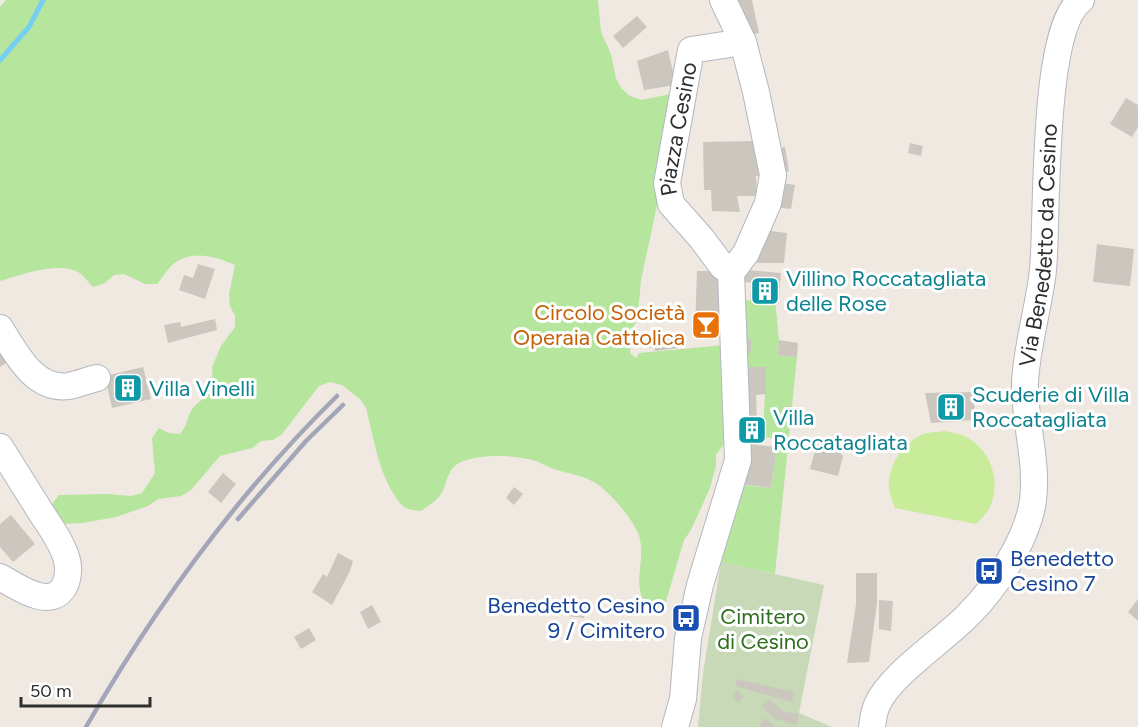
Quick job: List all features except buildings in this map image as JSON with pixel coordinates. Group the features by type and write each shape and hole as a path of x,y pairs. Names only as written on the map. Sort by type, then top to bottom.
{"street":[{"path":"675,727 683,699 688,638 700,585 738,460 732,273 746,253 768,203 773,175 756,92 742,42 723,0"},
{"name":"Via Benedetto da Cesino","path":"872,727 876,705 891,684 971,613 997,581 1027,527 1033,499 1033,477 1025,382 1043,270 1051,82 1060,44 1073,6 1081,0"},
{"name":"Piazza Cesino","path":"732,273 722,266 671,204 667,183 691,50 742,42"},
{"path":"0,328 28,370 35,376 58,386 68,386 97,378"},
{"path":"0,447 66,555 68,580 56,595 43,597 0,577"}],"green space":[{"path":"6,0 598,0 601,32 611,54 616,78 621,88 630,96 641,100 676,93 664,173 641,280 638,314 631,335 630,353 636,358 639,353 725,345 731,434 716,455 716,466 710,488 684,540 664,608 653,610 645,602 639,584 641,543 638,533 620,506 597,484 533,460 505,456 473,458 453,468 439,497 421,511 412,510 402,505 387,482 366,408 360,399 342,385 330,382 319,386 282,434 273,440 261,441 252,448 220,456 191,490 181,496 158,499 148,506 116,517 61,524 53,516 52,504 59,495 131,496 142,493 155,473 152,438 159,428 169,433 180,434 193,408 213,390 212,367 221,346 235,327 235,316 230,306 229,294 235,265 211,257 187,257 172,265 157,284 145,284 124,274 114,275 105,283 93,287 78,272 59,268 38,270 0,281 0,7"},
{"path":"775,299 779,340 778,355 797,357 775,574 721,562 734,484 771,488 778,439 763,437 766,367 738,367 735,301"},
{"path":"945,431 965,436 971,440 979,446 990,462 995,481 992,501 987,512 976,524 895,508 891,497 890,473 902,451 921,435"},
{"name":"Cimitero di Cesino","path":"721,562 824,585 799,713 832,727 698,727 703,673"}],"waterway":[{"path":"0,60 29,27 43,0"}],"railway":[{"path":"86,727 140,638 200,553 266,472 337,396"},
{"path":"238,519 306,441 343,405"}],"place":[{"name":"Villino Roccatagliata delle Rose","path":"765,291"},
{"name":"Circolo Società Operaia Cattolica","path":"706,325"},
{"name":"Villa Vinelli","path":"128,388"},
{"name":"Scuderie di Villa Roccatagliata","path":"951,407"},
{"name":"Villa Roccatagliata","path":"752,430"},
{"name":"Benedetto Cesino 7","path":"989,571"},
{"name":"Benedetto Cesino 9 / Cimitero","path":"686,618"}]}
